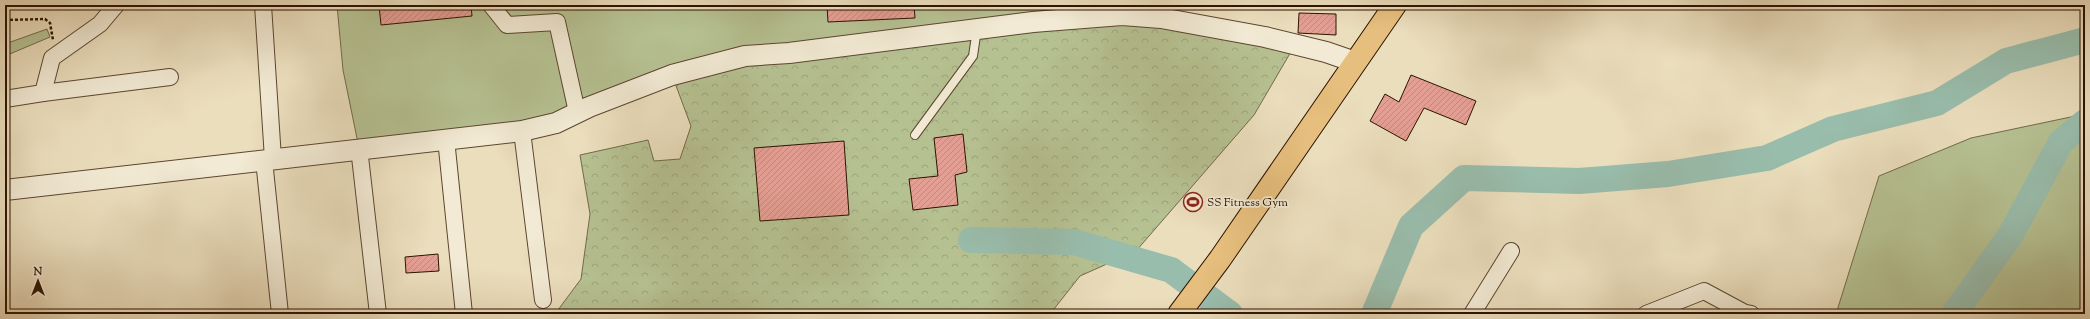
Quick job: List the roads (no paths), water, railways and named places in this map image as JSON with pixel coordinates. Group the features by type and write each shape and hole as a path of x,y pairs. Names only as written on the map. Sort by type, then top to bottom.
{"main road":[{"path":"1183,309 1220,259 1395,5"}],"street":[{"path":"43,93 52,58 100,24 116,5"},
{"path":"263,5 268,160 280,314"},
{"path":"491,5 507,25 557,22 577,112"},
{"path":"5,190 359,148 522,131 556,123 577,112 672,75 745,56 789,53 977,28 1122,15 1161,18 1265,37 1326,52 1355,62"},
{"path":"5,99 170,77"},
{"path":"522,131 543,300"},
{"path":"446,139 464,314"},
{"path":"359,148 378,314"},
{"path":"1472,314 1511,250"},
{"path":"1646,314 1704,291 1745,313 1751,314"}],"lane":[{"path":"915,135 973,56 977,28"}],"waterway":[{"path":"1374,314 1411,226 1464,178 1579,181 1668,174 1767,158 1833,129 1937,103 2006,61 2085,40"},
{"path":"1954,314 2010,236 2061,142 2085,122"},
{"path":"971,240 1074,242 1171,270 1230,314"}],"place":[{"name":"SS Fitness Gym","path":"1193,202"}]}
